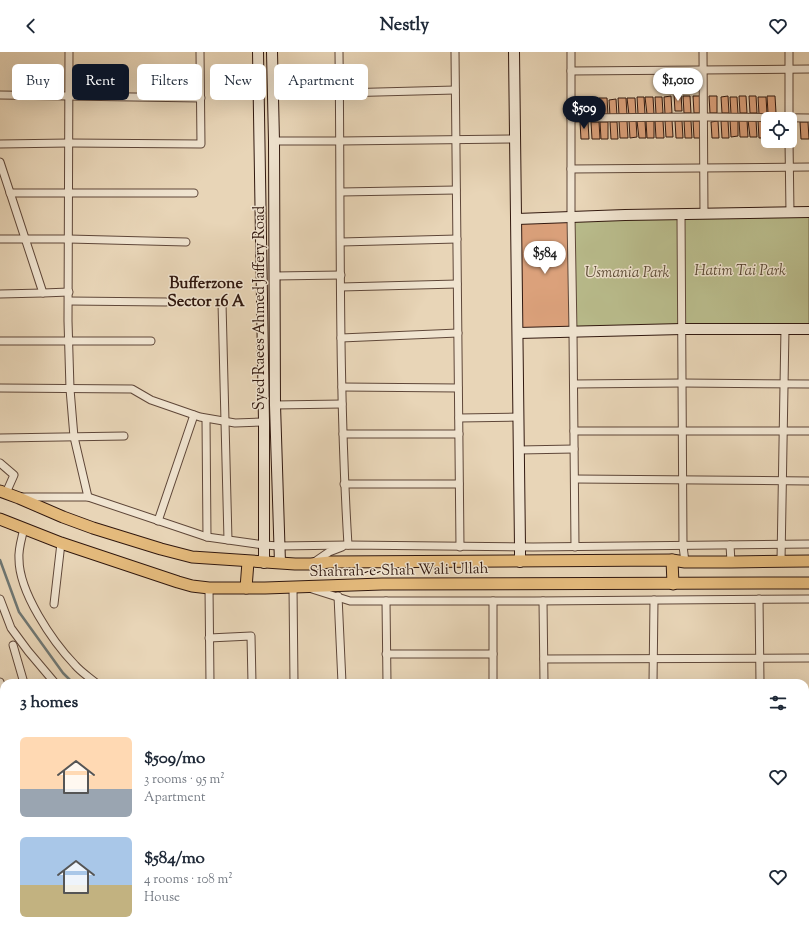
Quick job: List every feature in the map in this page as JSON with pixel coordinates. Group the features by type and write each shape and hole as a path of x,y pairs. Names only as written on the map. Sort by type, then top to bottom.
{"main road":[{"name":"Shahrah-e-Shah Wali Ullah","path":"3,492 63,517 153,547 192,557 248,562 311,564 330,562 672,560 685,562 809,561"},
{"name":"Shahrah-e-Shah Wali Ullah","path":"0,519 61,543 178,582 192,586 209,588 382,584 809,584"},
{"path":"672,560 673,584"},
{"path":"246,588 248,562"}],"street":[{"path":"69,52 70,389 74,438 88,497"},
{"path":"200,52 200,64"},
{"name":"Syed Raees Ahmed Jaffery Road","path":"258,52 264,422 264,562"},
{"name":"Syed Raees Ahmed Jaffery Road","path":"272,52 274,141 275,405 280,563"},
{"path":"339,52 339,64"},
{"path":"455,52 460,547"},
{"path":"514,52 520,562"},
{"path":"571,52 571,217 575,547"},
{"path":"703,52 704,214"},
{"path":"789,52 789,112"},
{"path":"571,71 809,69"},
{"path":"368,92 455,90"},
{"path":"0,95 137,97"},
{"path":"0,144 202,144 201,100"},
{"path":"340,100 342,404 344,484 348,545"},
{"path":"571,118 703,117 761,118"},
{"path":"797,119 809,118"},
{"path":"274,141 340,142 516,139"},
{"path":"789,148 790,213"},
{"path":"0,162 43,294"},
{"path":"571,169 809,167"},
{"path":"340,192 456,190"},
{"path":"10,193 194,193"},
{"path":"516,219 625,215 809,212"},
{"path":"681,214 683,546 685,562"},
{"path":"0,239 186,242"},
{"path":"340,242 457,239"},
{"path":"275,276 341,275"},
{"path":"341,287 457,284"},
{"path":"0,294 43,294 69,292"},
{"path":"69,301 166,302"},
{"path":"222,303 228,540"},
{"path":"781,561 785,328"},
{"path":"518,333 682,329 809,329"},
{"path":"341,338 458,333"},
{"path":"0,341 151,341"},
{"path":"574,384 809,384"},
{"path":"342,387 458,388"},
{"path":"0,388 132,389 151,400 206,418 234,423 264,422"},
{"path":"275,405 342,404"},
{"path":"158,521 194,415"},
{"path":"459,418 519,417"},
{"path":"206,418 207,537"},
{"path":"574,431 809,431"},
{"path":"343,434 459,434"},
{"path":"0,438 124,436"},
{"path":"519,450 574,449"},
{"path":"0,463 14,475 3,492"},
{"path":"575,479 809,481"},
{"path":"344,484 459,484"},
{"path":"19,498 88,497 207,537 279,546 348,545 598,547 809,544"},
{"path":"24,528 19,553 23,584 50,635 75,665 91,679"},
{"path":"54,604 61,543"},
{"path":"311,564 328,552 348,545"},
{"path":"730,545 731,562"},
{"path":"598,547 598,561"},
{"path":"294,679 299,587 338,596 350,601 809,599"},
{"path":"209,588 210,679"},
{"path":"338,596 342,679"},
{"path":"0,599 11,628 52,679"},
{"path":"759,599 760,679"},
{"path":"653,679 654,600"},
{"path":"386,601 387,679"},
{"path":"493,601 493,679"},
{"path":"543,601 544,679"},
{"path":"209,638 251,636 252,679"},
{"path":"13,645 23,679"},
{"path":"386,654 493,654"},
{"path":"544,659 809,658"}],"green space":[{"path":"809,212 809,328 573,332 571,217"}],"building":[{"path":"674,94 681,94 682,111 675,111"},
{"path":"671,96 672,113 665,114 664,97"},
{"path":"683,96 690,96 691,113 684,113"},
{"path":"693,96 701,96 701,113 694,113"},
{"path":"709,96 717,96 717,113 710,113"},
{"path":"728,96 729,113 722,113 721,97"},
{"path":"739,96 746,96 747,113 740,113"},
{"path":"749,96 756,96 757,113 750,113"},
{"path":"767,96 775,96 776,112 768,112"},
{"path":"637,97 644,97 645,114 638,114"},
{"path":"645,97 653,97 654,114 647,114"},
{"path":"655,97 662,97 663,113 656,114"},
{"path":"730,97 737,97 738,114 731,114"},
{"path":"758,97 766,97 767,112 761,112 761,114 759,114"},
{"path":"580,98 587,98 588,115 581,115"},
{"path":"590,98 598,98 598,115 591,115"},
{"path":"599,98 607,98 608,115 600,115"},
{"path":"618,98 626,98 627,115 619,115"},
{"path":"627,98 635,98 636,115 629,115"},
{"path":"616,99 617,116 610,116 609,100"},
{"path":"738,119 738,136 731,137 730,120"},
{"path":"636,120 637,137 630,138 629,121"},
{"path":"672,120 673,137 666,137 665,121"},
{"path":"739,120 747,120 748,137 740,137"},
{"path":"748,120 756,120 757,137 750,137"},
{"path":"619,121 627,121 628,138 620,138"},
{"path":"637,121 645,121 646,138 639,138"},
{"path":"646,121 654,121 654,138 647,138"},
{"path":"655,121 663,121 664,138 656,138"},
{"path":"675,121 682,121 683,138 676,138"},
{"path":"684,121 691,121 692,138 685,138"},
{"path":"693,121 701,121 701,138 694,138"},
{"path":"718,121 719,138 712,138 711,122"},
{"path":"721,121 728,121 729,138 722,138"},
{"path":"758,121 761,121 761,138 759,138"},
{"path":"580,122 588,122 589,139 581,139"},
{"path":"591,122 599,122 600,139 592,139"},
{"path":"600,122 608,122 608,139 601,139"},
{"path":"610,122 617,122 618,139 611,139"},
{"path":"800,122 808,122 809,139 801,139"},
{"path":"571,217 573,332 518,333 517,219"}],"waterway":[{"path":"0,560 19,612 63,673 69,679"}],"district":[{"name":"Bufferzone Sector 16 A","path":"206,293"}],"park label":[{"name":"Hatim Tai Park","path":"740,271"},
{"name":"Usmania Park","path":"627,273"}]}
